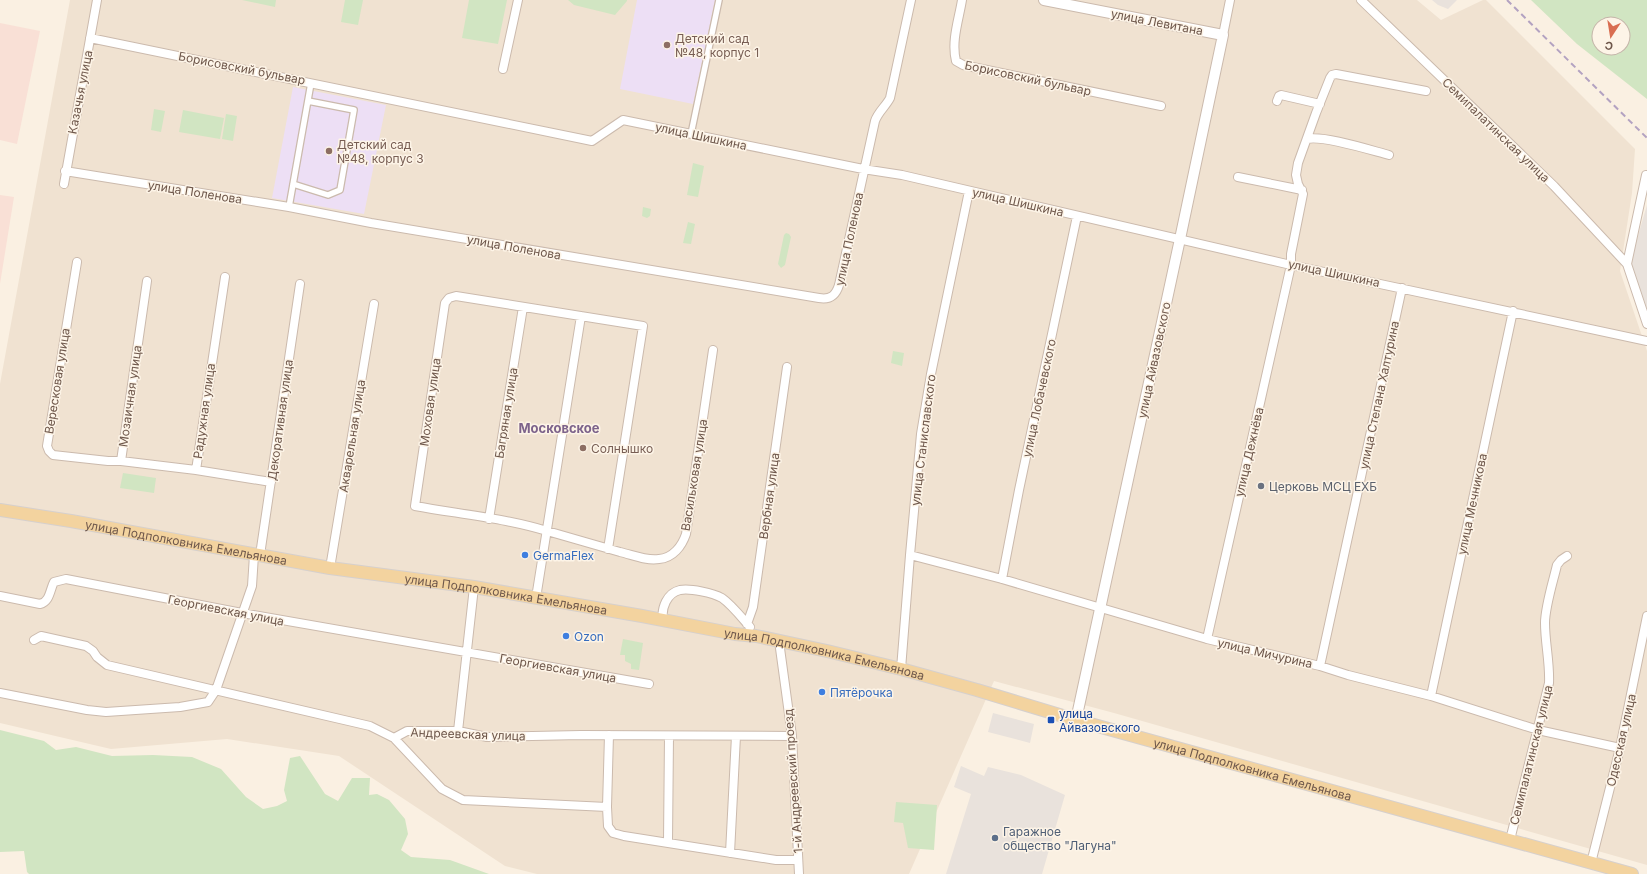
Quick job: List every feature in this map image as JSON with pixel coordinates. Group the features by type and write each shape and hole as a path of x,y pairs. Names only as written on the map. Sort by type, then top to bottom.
{"main road":[{"name":"улица Подполковника Емельянова","path":"0,510 71,521 330,568 474,587 780,641 901,669 1076,720 1632,874"}],"street":[{"name":"Казачья улица","path":"64,184 98,0"},
{"path":"504,69 518,0"},
{"path":"691,134 719,0"},
{"name":"улица Поленова","path":"66,171 289,207 371,223 824,299 832,297 838,291 863,169 875,121 890,98 911,0"},
{"name":"Борисовский бульвар","path":"962,0 954,53 956,61 963,65 1161,106"},
{"name":"улица Левитана","path":"1044,0 1223,35"},
{"name":"улица Айвазовского","path":"1076,720 1230,0"},
{"name":"Семипалатинская улица","path":"1361,0 1554,186 1627,264"},
{"name":"Борисовский бульвар","path":"90,38 393,99"},
{"path":"1302,190 1298,184 1296,175 1298,163 1332,75 1340,74 1426,91"},
{"path":"289,207 311,83"},
{"path":"1277,101 1281,95 1320,104"},
{"name":"улица Шишкина","path":"393,99 592,141 623,120 863,169 902,175 1292,265 1513,311 1647,341"},
{"path":"293,184 328,195 340,190 354,110 308,101"},
{"path":"1307,139 1312,138 1327,140 1389,155"},
{"path":"1646,175 1627,264 1647,324"},
{"path":"1238,177 1302,190"},
{"name":"улица Станиславского","path":"901,669 923,419 969,190"},
{"name":"улица Дежнёва","path":"1207,639 1292,265 1291,254 1304,194 1302,190"},
{"name":"улица Лобачевского","path":"1002,579 1019,490 1077,216"},
{"name":"Вересковая улица","path":"77,262 47,446 48,450 53,455 108,461 121,460"},
{"name":"Радужная улица","path":"225,277 196,470 271,482"},
{"name":"Мозаичная улица","path":"148,281 121,460 196,470"},
{"name":"Декоративная улица","path":"216,690 252,586 271,482 300,284"},
{"name":"улица Степана Халтурина","path":"1320,666 1402,288"},
{"name":"Моховая улица","path":"456,296 523,307 642,326 608,549 569,539 547,531 415,506 445,303 449,298 456,296"},
{"name":"Акварельная улица","path":"330,568 374,304"},
{"name":"Багряная улица","path":"489,519 523,307"},
{"name":"улица Мечникова","path":"1432,696 1513,311"},
{"path":"536,598 581,316"},
{"name":"Васильковая улица","path":"608,549 646,559 660,560 672,555 682,544 686,534 713,350"},
{"name":"Вербная улица","path":"747,624 753,607 787,368"},
{"name":"улица Мичурина","path":"910,555 1002,579 1207,639 1320,666 1348,675 1432,696 1538,730 1620,748"},
{"name":"Семипалатинская улица","path":"1510,840 1550,680 1545,638 1545,621 1557,565 1567,556"},
{"name":"Георгиевская улица","path":"0,596 40,604 44,603 48,600 54,582 66,579 242,613 649,684"},
{"path":"458,732 474,587"},
{"path":"663,620 665,603 671,594 680,590 693,590 711,593 722,599 747,624 756,636"},
{"name":"Одесская улица","path":"1591,863 1620,748 1647,616"},
{"name":"Андреевская улица","path":"34,640 41,636 86,646 107,665 370,726 394,738 407,731 458,732 487,737 609,735 792,736"},
{"name":"1-й Андреевский проезд","path":"780,641 792,736 799,874"},
{"path":"0,693 87,710 106,712 180,707 208,702 216,690"},
{"path":"609,735 607,807 608,826 613,833 776,860 798,860"},
{"path":"668,842 669,736"},
{"path":"730,853 736,736"},
{"path":"394,738 442,789 463,800 607,807"}],"shaded area":[{"path":"70,0 1417,0 1441,20 1483,0 1486,0 1635,149 1632,193 1620,271 1647,351 1647,865 1114,713 994,681 909,874 537,874 505,866 339,756 227,739 111,749 0,723 0,384"},
{"name":"Детский сад №48, корпус 1","path":"637,0 715,0 693,104 620,89"},
{"path":"1432,0 1457,0 1448,9 1438,5"},
{"path":"0,23 40,31 17,144 0,140"},
{"name":"Детский сад №48, корпус 3","path":"293,87 386,105 364,214 272,198"},
{"path":"0,195 14,197 0,284"},
{"path":"1647,205 1647,316 1630,263"},
{"path":"993,713 1034,724 1030,743 988,732"},
{"path":"961,766 984,776 988,767 1021,775 1065,795 1042,874 946,874 971,794 954,787"}],"green space":[{"path":"242,0 276,0 275,7"},
{"path":"345,0 363,0 358,25 341,22"},
{"path":"469,0 507,0 498,44 462,38"},
{"path":"568,0 627,1 615,15 574,5"},
{"path":"1531,0 1647,0 1647,99 1592,56 1631,56 1631,16 1591,16 1591,55 1577,44"},
{"path":"154,109 165,111 161,132 151,130"},
{"path":"183,110 224,118 220,139 179,132"},
{"path":"226,114 237,116 233,141 222,139"},
{"path":"693,163 704,166 698,197 687,195"},
{"path":"643,207 651,209 650,216 647,218 642,216"},
{"path":"688,222 695,224 691,244 683,243"},
{"path":"786,233 791,237 785,265 781,268 778,264 784,235"},
{"path":"893,351 904,353 902,366 891,363"},
{"path":"123,473 156,478 154,493 120,488"},
{"path":"623,639 643,643 639,670 631,669 631,664 625,661 625,655 620,655"},
{"path":"0,730 44,741 56,750 76,747 112,756 153,755 192,757 221,769 246,797 263,809 277,806 287,801 284,790 290,758 300,756 325,794 338,801 352,778 370,778 369,795 377,794 389,800 405,819 408,834 401,850 411,857 450,860 489,874 29,874 27,872 24,851 0,852"},
{"path":"896,802 937,805 934,850 908,848 903,823 894,822"}],"railway":[{"path":"1507,0 1647,138"}],"place":[{"name":"Детский сад №48, корпус 1","path":"667,45"},
{"name":"Детский сад №48, корпус 3","path":"329,151"},
{"name":"Солнышко","path":"583,448"},
{"name":"Церковь МСЦ ЕХБ","path":"1261,486"},
{"name":"GermaFlex","path":"525,555"},
{"name":"Ozon","path":"566,636"},
{"name":"Пятёрочка","path":"822,692"},
{"name":"улица Айвазовского","path":"1051,720"},
{"name":"Гаражное общество \"Лагуна\"","path":"995,838"}],"district":[{"name":"Московское","path":"559,428"}]}
